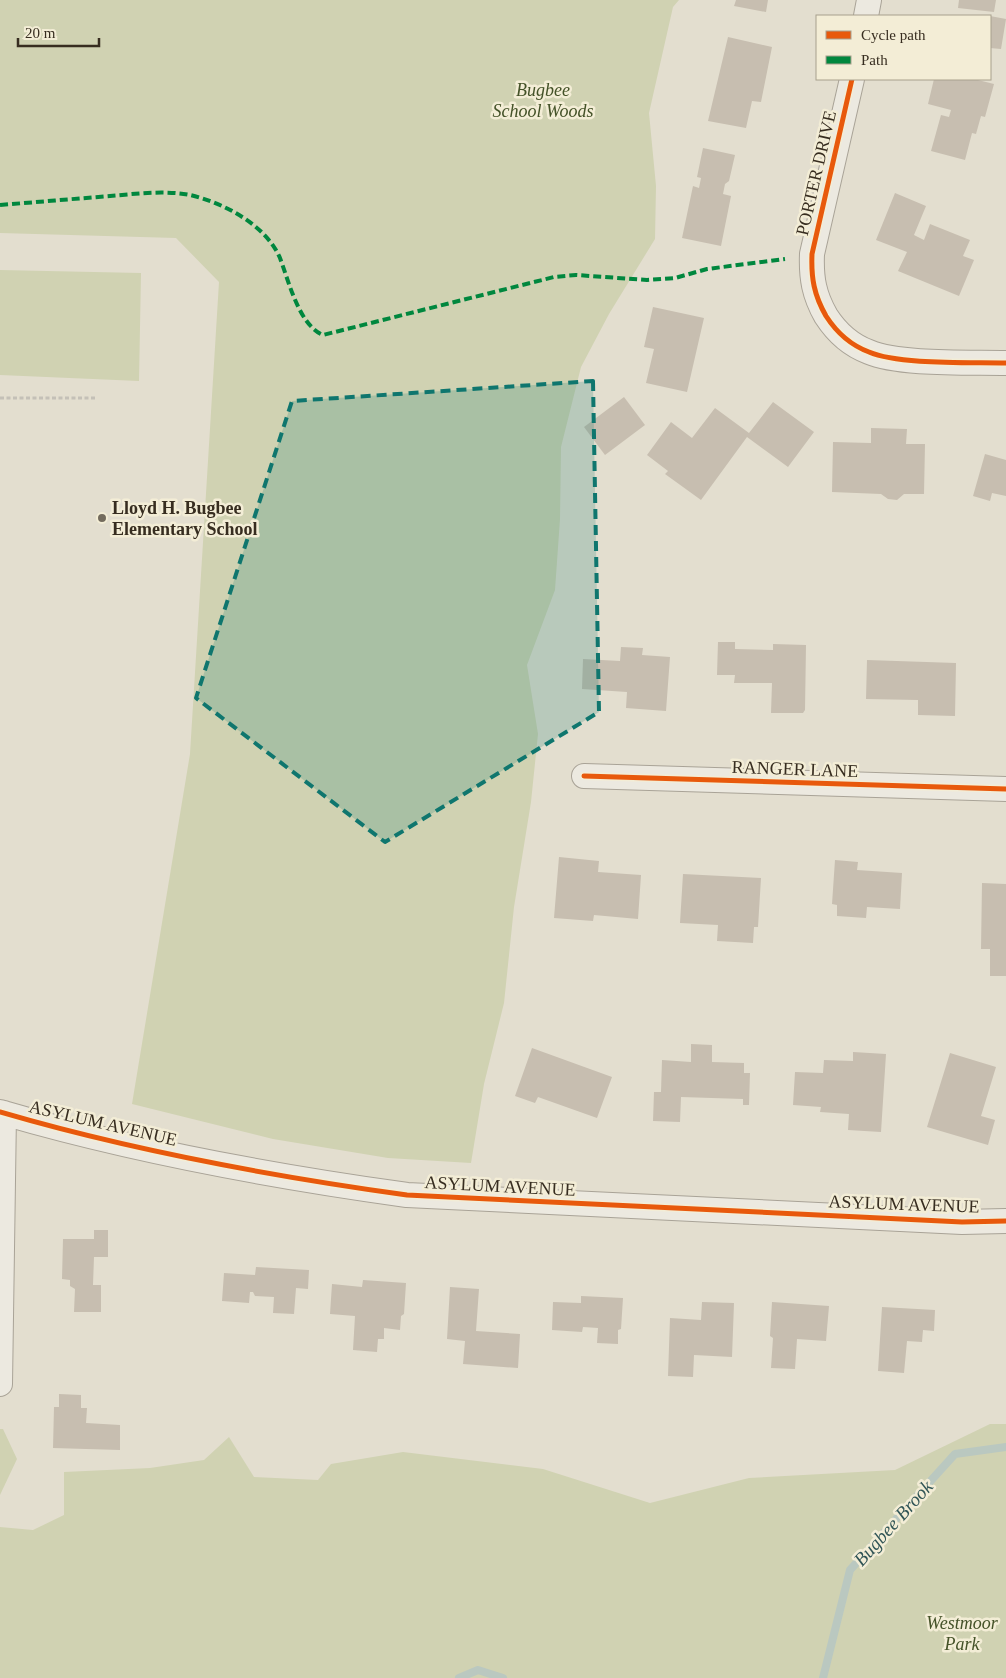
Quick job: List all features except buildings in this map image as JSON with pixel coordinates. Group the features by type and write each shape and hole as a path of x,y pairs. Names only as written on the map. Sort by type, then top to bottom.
{"street":[{"path":"866,15 869,0"},
{"name":"PORTER DRIVE","path":"852,80 812,254 813,285 823,310 835,331 870,353 909,359 1006,363"},
{"name":"RANGER LANE","path":"584,776 1006,789"},
{"path":"0,1384 2,1113"},
{"name":"ASYLUM AVENUE","path":"2,1113 112,1141 225,1165 319,1183 407,1195 962,1222 1006,1221"}],"path":[{"path":"0,398 97,398"}],"highlighted area":[{"path":"593,381 599,712 385,842 196,698 292,401"}],"green space":[{"name":"Bugbee School Woods","path":"0,0 679,0 673,7 649,113 656,186 655,239 609,314 581,367 561,447 560,519 555,590 527,665 538,734 531,802 514,907 504,1003 484,1084 471,1163 388,1158 273,1139 132,1104 190,754 219,282 176,238 0,233"},
{"path":"0,270 141,273 139,381 0,375"},
{"name":"Westmoor Park","path":"990,1424 1006,1424 1006,1678 0,1678 0,1527 33,1530 64,1515 64,1472 150,1468 204,1460 229,1437 254,1477 318,1480 331,1464 403,1452 543,1469 650,1503 749,1478 895,1470"},
{"path":"0,1429 3,1429 17,1459 0,1495"}],"waterway":[{"name":"Bugbee Brook","path":"823,1678 850,1570 955,1454 1006,1447"},
{"name":"Bugbee Brook","path":"459,1678 478,1670 503,1678"}],"marked path":[{"path":"0,205 139,193 190,195 216,204 242,217 265,235 274,246 301,313 307,322 323,335 554,277 576,275 647,280 675,278 707,269 785,259"}],"cycle path":[{"path":"852,80 812,254 814,286 826,316 839,333 850,342 862,349 882,356 916,361 1006,363"},
{"path":"584,776 1006,789"},
{"path":"0,1112 100,1139 202,1161 304,1180 407,1195 962,1222 1006,1221"}],"place":[{"name":"Lloyd H. Bugbee Elementary School","path":"102,518"}]}
